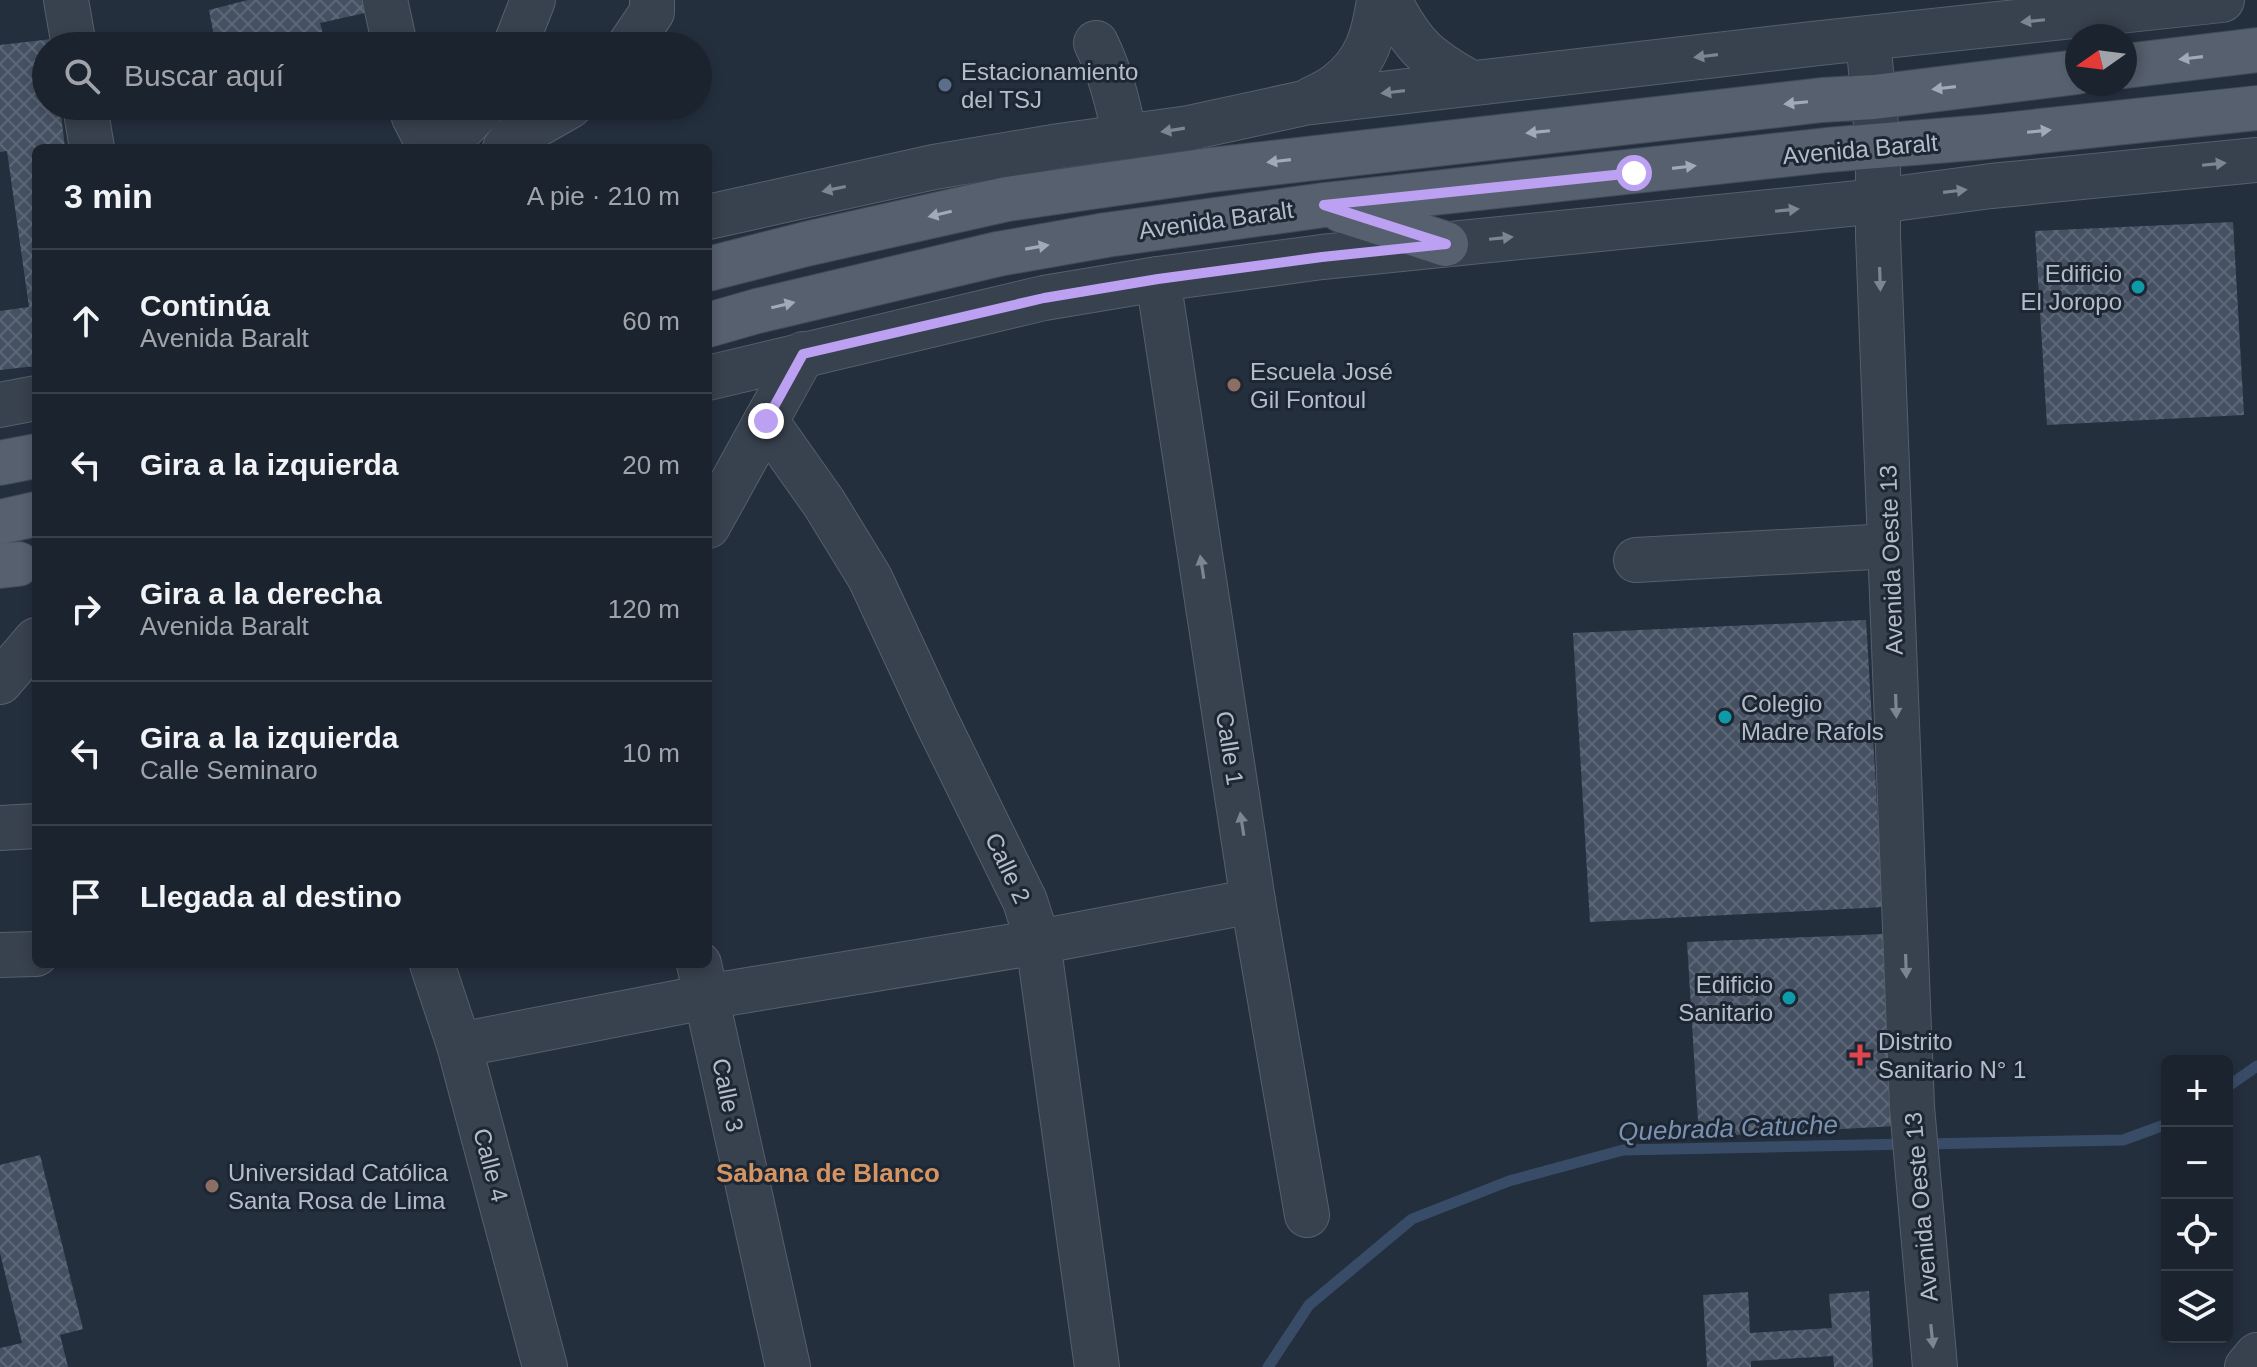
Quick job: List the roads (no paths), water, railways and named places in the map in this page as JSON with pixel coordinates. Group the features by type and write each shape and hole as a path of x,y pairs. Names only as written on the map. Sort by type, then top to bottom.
{"main road":[{"path":"2137,65 2257,50"},
{"name":"Avenida Baralt","path":"712,268 868,230 1038,194 1383,149 2065,73"},
{"name":"Avenida Baralt","path":"712,324 998,254 1106,235 1324,205 1827,150 2257,108"},
{"path":"1324,205 1446,244"},
{"path":"0,463 32,457"},
{"path":"0,522 32,515"}],"street":[{"path":"66,0 72,32"},
{"path":"385,0 392,32"},
{"path":"520,32 533,0"},
{"path":"638,32 652,12 652,0"},
{"path":"1304,103 1338,84 1362,58 1374,33 1379,0"},
{"path":"1389,0 1405,30 1427,56 1471,83"},
{"path":"712,216 934,167 1189,128 1304,103 1868,39 1972,14 2222,0"},
{"name":"Avenida Oeste 13","path":"1868,39 1878,147 1912,1107 1935,1367"},
{"path":"1096,43 1117,96 1125,137"},
{"path":"87,120 91,144"},
{"path":"416,120 428,144"},
{"path":"435,144 470,120"},
{"path":"508,144 545,120"},
{"name":"Avenida Baralt","path":"712,377 1044,298 1158,279 1322,257 2257,160"},
{"name":"Calle 1","path":"1158,279 1253,901 1307,1215"},
{"path":"712,519 803,354"},
{"path":"0,405 32,399"},
{"name":"Calle 2","path":"766,421 824,503 870,578 1025,901 1038,942 1097,1367"},
{"path":"1636,560 1890,546"},
{"path":"0,682 32,645"},
{"path":"0,828 32,826"},
{"path":"459,1045 703,981 1038,942 1253,901"},
{"path":"0,955 32,954"},
{"name":"Calle 4","path":"433,968 459,1045 545,1367"},
{"name":"Calle 3","path":"703,981 788,1367"},
{"path":"2247,1367 2257,1355"}],"waterway":[{"name":"Quebrada Catuche","path":"2233,1083 2257,1066"},
{"name":"Quebrada Catuche","path":"1925,1144 2123,1140 2161,1126"},
{"name":"Quebrada Catuche","path":"1268,1367 1309,1305 1412,1219 1509,1181 1623,1150 1907,1144"}],"place":[{"name":"Estacionamiento del TSJ","path":"945,85"},
{"name":"Edificio El Joropo","path":"2138,287"},
{"name":"Escuela José Gil Fontoul","path":"1234,385"},
{"name":"Colegio Madre Rafols","path":"1725,717"},
{"name":"Edificio Sanitario","path":"1789,998"},
{"name":"Distrito Sanitario N° 1","path":"1860,1055"},
{"name":"Universidad Católica Santa Rosa de Lima","path":"212,1186"}],"district":[{"name":"Sabana de Blanco","path":"828,1173"}]}
